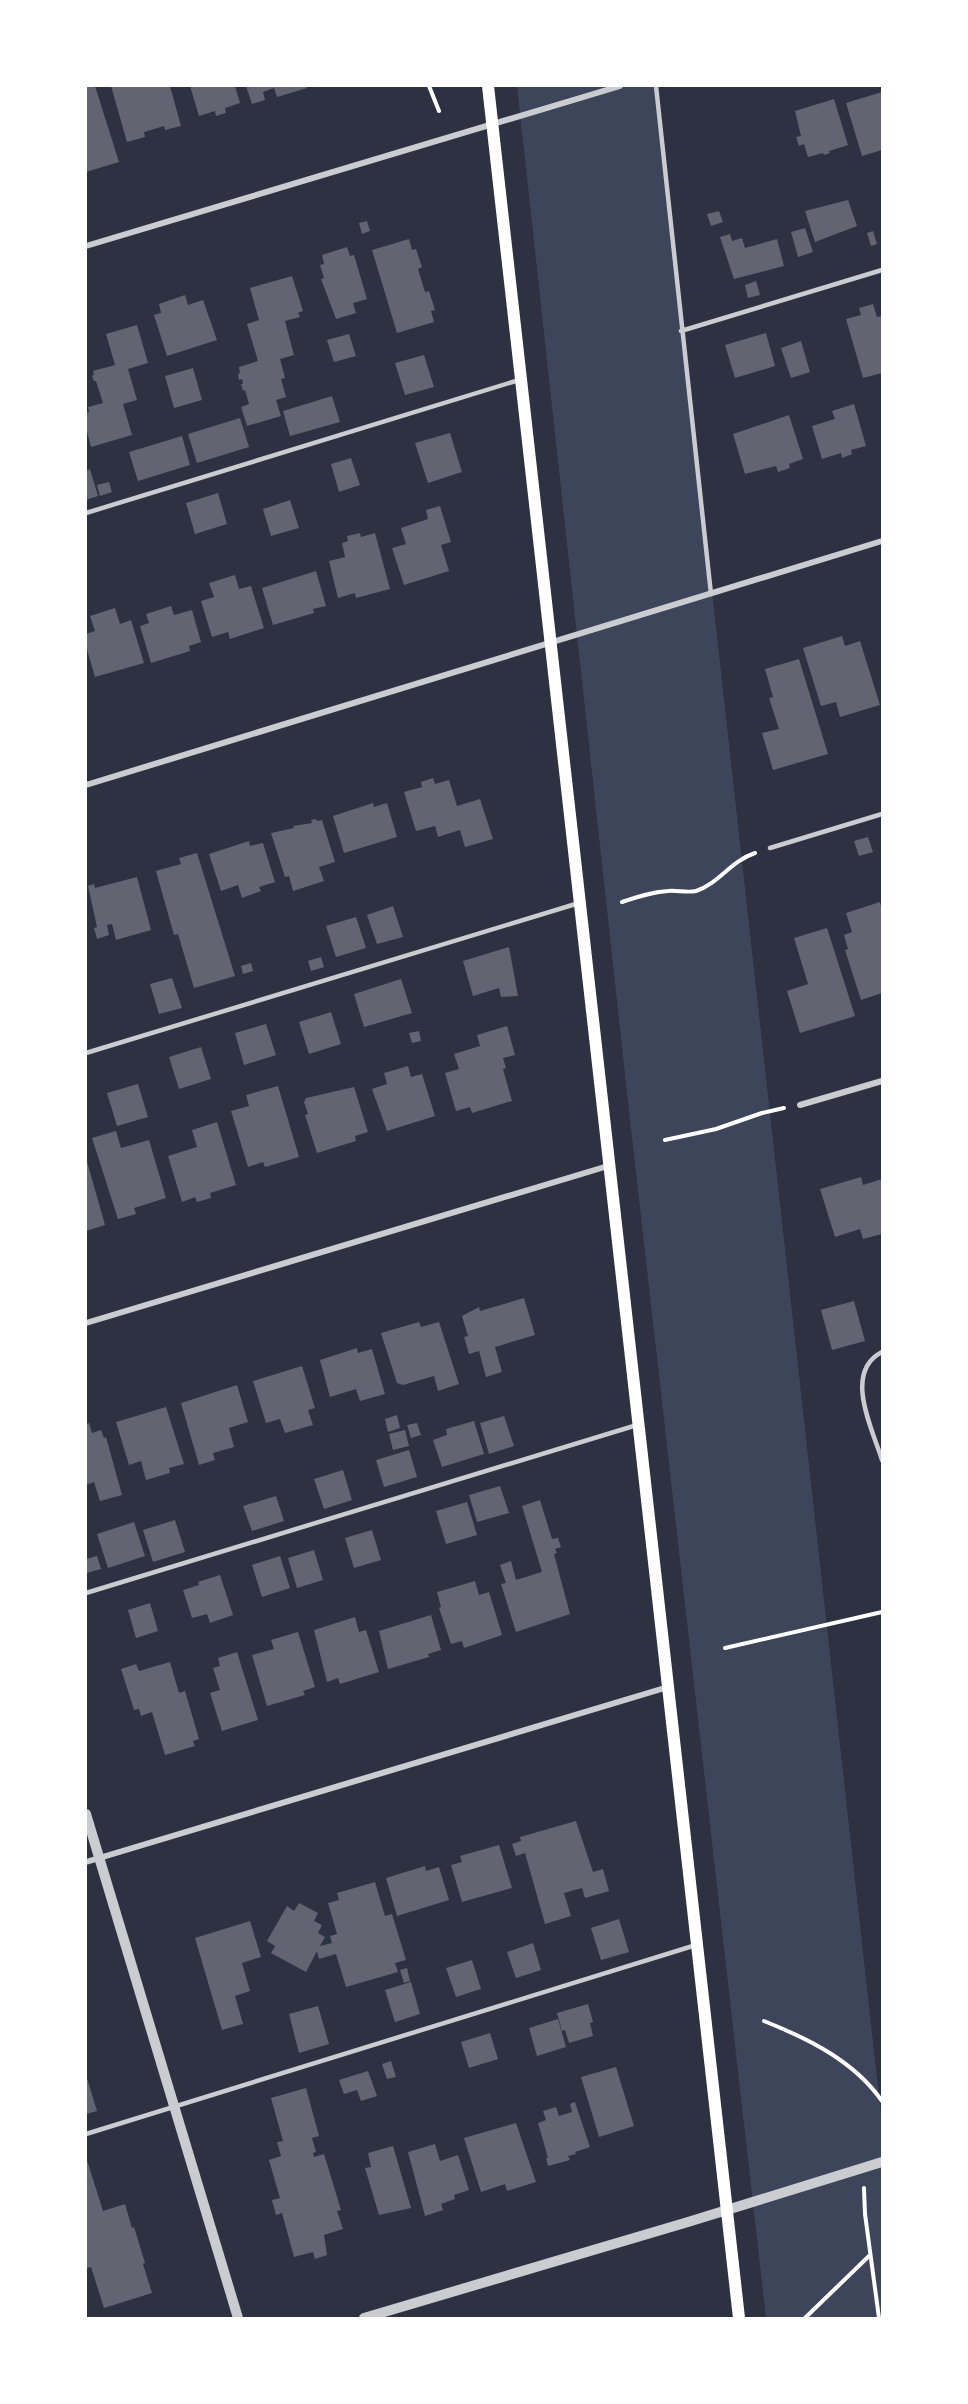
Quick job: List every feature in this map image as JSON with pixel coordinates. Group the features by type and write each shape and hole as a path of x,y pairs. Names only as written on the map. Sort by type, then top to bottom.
{"main road":[{"path":"488,86 608,1166 740,2319"}],"street":[{"path":"86,246 620,86"},
{"path":"86,785 882,541"},
{"path":"800,1105 882,1080"},
{"path":"86,1323 608,1166"},
{"path":"86,1862 668,1686"},
{"path":"86,1814 238,2319"},
{"path":"364,2319 882,2162"}],"lane":[{"path":"656,86 711,594"},
{"path":"681,331 882,270"},
{"path":"86,513 522,379"},
{"path":"770,848 882,814"},
{"path":"86,1053 580,902"},
{"path":"882,1352 874,1356 865,1367 862,1383 864,1403 882,1460"},
{"path":"86,1593 638,1424"},
{"path":"86,2134 696,1945"}],"path":[{"path":"429,86 439,111"},
{"path":"622,902 638,896 667,891 694,892 716,879 738,860 770,848"},
{"path":"665,1140 716,1128 775,1109 800,1105"},
{"path":"725,1648 882,1612"},
{"path":"764,2021 817,2045 844,2062 865,2079 882,2101"},
{"path":"864,2168 869,2256 878,2300 879,2319"},
{"path":"805,2319 869,2256"}],"shaded area":[{"path":"517,86 656,86 882,2123 882,2318 766,2318 629,1111"}],"building":[{"path":"86,86 95,86 119,162 86,172"},
{"path":"111,86 170,86 181,126 165,130 164,126 144,132 145,137 127,142"},
{"path":"190,86 235,86 240,103 225,108 226,113 216,116 215,111 199,116"},
{"path":"246,86 306,86 307,88 277,97 274,88 263,92 265,100 252,104"},
{"path":"882,92 882,150 862,156 846,103"},
{"path":"834,99 848,145 824,155 823,153 808,157 804,144 799,146 796,137 801,136 795,111"},
{"path":"848,200 857,226 815,242 805,211"},
{"path":"719,211 723,222 711,226 707,214"},
{"path":"367,221 370,231 362,234 359,223"},
{"path":"805,228 813,252 798,257 791,232"},
{"path":"873,231 877,244 871,246 867,233"},
{"path":"730,234 732,241 742,238 745,248 777,239 784,266 734,279 720,237"},
{"path":"409,239 412,250 416,249 422,267 418,269 425,292 429,291 435,310 431,311 434,322 397,333 372,250"},
{"path":"347,247 350,256 354,255 367,299 353,303 356,313 336,319 321,279 324,278 320,265 324,264 322,255"},
{"path":"292,276 303,311 298,313 300,317 285,321 294,355 280,359 285,378 281,379 286,397 276,400 281,416 247,426 241,407 249,404 241,384 243,384 242,379 239,380 238,374 240,373 239,367 258,361 247,324 259,320 250,288"},
{"path":"756,281 760,295 748,298 745,285"},
{"path":"185,295 188,305 203,300 217,340 167,356 154,315 161,313 159,304"},
{"path":"873,304 877,317 882,316 882,373 863,378 846,319 861,315 859,308"},
{"path":"137,325 148,363 128,369 137,400 123,404 132,435 91,447 86,428 86,413 89,412 88,407 103,403 96,381 92,376 93,371 115,365 106,334"},
{"path":"766,333 775,366 735,378 725,345"},
{"path":"349,334 356,356 334,362 327,340"},
{"path":"801,341 810,372 791,378 781,348"},
{"path":"424,355 434,387 405,395 395,363"},
{"path":"193,368 202,400 174,408 165,376"},
{"path":"332,396 340,422 290,436 283,411"},
{"path":"854,404 866,446 851,450 852,454 842,458 841,453 822,459 812,426 835,419 832,411"},
{"path":"789,415 803,459 789,464 790,468 778,472 776,466 745,474 733,434"},
{"path":"240,418 249,447 197,463 188,434"},
{"path":"450,433 462,472 428,483 415,443"},
{"path":"182,436 190,465 138,481 129,452"},
{"path":"351,458 360,485 339,492 331,464"},
{"path":"90,469 98,496 86,500 86,471"},
{"path":"109,482 112,492 100,496 97,485"},
{"path":"218,493 227,524 195,534 186,503"},
{"path":"290,500 299,528 271,536 263,509"},
{"path":"440,506 451,542 441,545 449,571 404,585 392,548 406,544 401,528 428,519 426,510"},
{"path":"360,533 361,537 375,533 390,589 356,598 355,593 338,598 329,561 345,557 342,543 348,541 347,536"},
{"path":"316,571 326,606 313,609 314,613 273,625 262,588"},
{"path":"235,575 239,589 251,586 264,628 230,639 228,632 212,637 201,601 214,597 209,583"},
{"path":"171,606 174,615 192,610 201,642 189,646 190,651 151,663 140,626 149,623 146,614"},
{"path":"115,608 120,624 131,620 144,663 95,677 86,646 86,634 95,631 90,616"},
{"path":"842,636 845,646 860,641 880,705 840,717 836,702 821,706 803,648"},
{"path":"799,659 828,754 773,770 762,733 779,729 769,698 773,697 765,669"},
{"path":"433,778 435,784 449,780 457,806 480,799 493,839 465,847 460,830 438,837 435,826 416,831 404,792 422,787 421,782"},
{"path":"373,803 374,807 387,803 397,837 344,853 333,816"},
{"path":"316,819 317,821 322,820 335,862 319,867 324,881 293,891 289,876 285,877 271,833 312,823 311,820"},
{"path":"868,837 873,852 859,856 854,841"},
{"path":"249,841 250,846 263,843 275,882 259,887 261,891 242,898 238,885 221,891 209,854"},
{"path":"197,853 235,976 194,988 178,934 174,935 156,871 181,864 179,858"},
{"path":"137,877 151,930 116,940 112,924 107,925 109,935 97,939 94,928 97,927 88,886 94,884 95,888"},
{"path":"880,902 882,911 882,993 861,1000 845,950 848,949 844,935 852,932 846,913"},
{"path":"393,906 403,937 377,944 367,915"},
{"path":"356,917 366,948 336,957 326,926"},
{"path":"827,928 855,1016 800,1033 787,991 808,984 794,938"},
{"path":"509,947 518,996 501,997 499,988 473,996 463,961"},
{"path":"321,957 324,967 311,971 308,961"},
{"path":"251,963 253,971 243,974 241,966"},
{"path":"172,978 182,1008 159,1014 150,984"},
{"path":"401,979 412,1013 364,1027 354,994"},
{"path":"331,1012 341,1044 309,1054 299,1022"},
{"path":"266,1024 276,1055 244,1065 235,1033"},
{"path":"507,1026 515,1055 503,1058 506,1068 503,1069 512,1101 472,1113 470,1107 456,1111 445,1073 459,1069 454,1054 480,1046 477,1035"},
{"path":"419,1031 421,1041 412,1043 409,1033"},
{"path":"201,1047 211,1079 179,1089 169,1057"},
{"path":"408,1066 411,1077 422,1074 435,1116 387,1131 372,1089 387,1084 384,1073"},
{"path":"138,1084 148,1117 117,1126 107,1093"},
{"path":"278,1086 299,1157 265,1167 263,1162 248,1167 231,1111 249,1106 246,1095"},
{"path":"354,1087 368,1132 355,1136 356,1141 317,1153 305,1115 308,1114 304,1102 306,1098"},
{"path":"217,1122 236,1185 210,1193 211,1198 197,1202 195,1197 182,1202 168,1156 197,1147 192,1130"},
{"path":"116,1131 121,1148 149,1140 166,1198 134,1208 136,1214 118,1219 92,1138"},
{"path":"86,1158 105,1225 86,1231"},
{"path":"861,1177 863,1185 882,1179 882,1234 863,1239 860,1229 835,1237 820,1189"},
{"path":"524,1298 535,1335 495,1347 502,1372 486,1377 479,1351 469,1354 464,1337 468,1336 462,1316 479,1307 480,1311"},
{"path":"854,1301 865,1341 832,1350 821,1310"},
{"path":"419,1322 421,1327 439,1322 459,1384 438,1391 434,1376 403,1385 397,1383 381,1333"},
{"path":"357,1348 358,1353 372,1349 385,1394 360,1401 356,1389 330,1397 320,1360"},
{"path":"302,1366 315,1408 308,1410 313,1425 285,1433 280,1419 266,1423 253,1381"},
{"path":"237,1385 248,1422 229,1428 234,1447 213,1453 215,1460 199,1465 181,1403"},
{"path":"166,1407 184,1464 169,1468 170,1473 146,1480 141,1461 129,1465 116,1422"},
{"path":"397,1415 400,1428 388,1432 385,1419"},
{"path":"504,1416 514,1446 489,1454 480,1423"},
{"path":"474,1421 484,1454 442,1467 433,1440 447,1435 446,1429"},
{"path":"89,1423 92,1433 101,1430 104,1438 106,1437 122,1495 100,1501 94,1482 86,1485 86,1424"},
{"path":"417,1423 421,1435 411,1438 407,1425"},
{"path":"405,1430 409,1446 393,1450 389,1434"},
{"path":"409,1450 417,1477 384,1487 376,1460"},
{"path":"343,1470 352,1500 324,1509 314,1479"},
{"path":"500,1486 509,1513 477,1522 469,1495"},
{"path":"276,1496 284,1521 252,1531 243,1506"},
{"path":"540,1500 552,1539 558,1538 561,1547 555,1549 557,1553 554,1554 570,1614 516,1632 501,1584 506,1583 500,1565 511,1561 516,1580 542,1572 522,1506"},
{"path":"467,1502 477,1535 446,1544 436,1511"},
{"path":"175,1520 185,1552 153,1562 143,1530"},
{"path":"134,1522 145,1556 108,1568 97,1534"},
{"path":"372,1530 381,1560 354,1568 345,1538"},
{"path":"314,1550 323,1580 297,1588 288,1558"},
{"path":"97,1556 101,1569 87,1573 86,1559"},
{"path":"280,1556 290,1588 262,1597 252,1565"},
{"path":"220,1575 233,1615 210,1623 207,1614 192,1618 183,1590"},
{"path":"475,1581 479,1595 489,1592 502,1635 464,1648 462,1641 451,1644 439,1608 441,1607 437,1592"},
{"path":"150,1603 158,1631 136,1638 128,1610"},
{"path":"431,1615 441,1650 428,1654 429,1657 388,1669 379,1631"},
{"path":"355,1617 359,1632 366,1630 379,1672 340,1684 338,1678 327,1682 314,1630"},
{"path":"298,1632 315,1687 303,1691 305,1695 267,1706 252,1655 274,1649 271,1640"},
{"path":"237,1652 258,1720 222,1731 210,1693 220,1690 213,1668 220,1666 218,1658"},
{"path":"170,1662 179,1693 185,1691 199,1739 193,1741 195,1746 165,1755 152,1712 141,1716 139,1709 134,1710 121,1669 136,1664 139,1671"},
{"path":"576,1821 593,1872 603,1869 609,1891 585,1898 582,1888 564,1893 571,1916 545,1924 525,1853 516,1856 512,1844 521,1841 520,1837"},
{"path":"499,1845 512,1888 462,1902 451,1865 462,1862 460,1856"},
{"path":"425,1866 426,1871 439,1867 449,1900 397,1916 386,1878"},
{"path":"375,1882 385,1916 392,1914 406,1960 395,1963 398,1972 346,1987 336,1954 319,1959 317,1951 306,1972 271,1953 275,1946 267,1941 287,1906 294,1911 299,1903 318,1913 314,1921 322,1925 318,1933 325,1937 320,1946 332,1943 330,1936 337,1934 328,1903 339,1900 337,1893"},
{"path":"619,1919 629,1952 601,1960 591,1928"},
{"path":"250,1921 261,1957 242,1963 250,1991 235,1996 243,2024 222,2030 195,1938"},
{"path":"533,1943 541,1970 516,1978 507,1952"},
{"path":"472,1960 481,1989 456,1997 446,1968"},
{"path":"407,1968 410,1981 404,1983 400,1970"},
{"path":"411,1982 420,2014 395,2022 385,1990"},
{"path":"588,2004 593,2022 590,2023 593,2036 569,2043 565,2030 562,2031 557,2013"},
{"path":"318,2006 329,2044 299,2053 289,2014"},
{"path":"558,2019 566,2047 537,2056 529,2028"},
{"path":"490,2033 498,2059 469,2068 461,2042"},
{"path":"391,2061 396,2077 387,2079 382,2064"},
{"path":"616,2067 634,2126 599,2137 581,2077"},
{"path":"368,2071 377,2096 361,2101 357,2090 344,2094 339,2080"},
{"path":"86,2075 97,2111 86,2114"},
{"path":"306,2088 319,2136 312,2138 316,2152 313,2153 314,2157 324,2154 341,2210 337,2211 343,2229 324,2235 327,2255 315,2259 313,2252 294,2257 282,2213 276,2215 272,2200 280,2198 269,2160 281,2156 277,2142 283,2141 271,2098"},
{"path":"575,2102 590,2147 568,2156 570,2160 548,2166 546,2158 548,2158 538,2123 546,2120 543,2111 556,2107 559,2116 572,2112 570,2104"},
{"path":"516,2123 536,2182 507,2191 505,2184 481,2192 464,2138"},
{"path":"435,2144 440,2161 458,2155 469,2190 454,2195 455,2199 441,2204 443,2210 425,2216 408,2152"},
{"path":"393,2146 411,2208 379,2215 365,2168 371,2167 368,2153"},
{"path":"86,2157 103,2211 125,2204 145,2263 143,2264 152,2293 104,2308 91,2267 87,2268 86,2264"}]}
